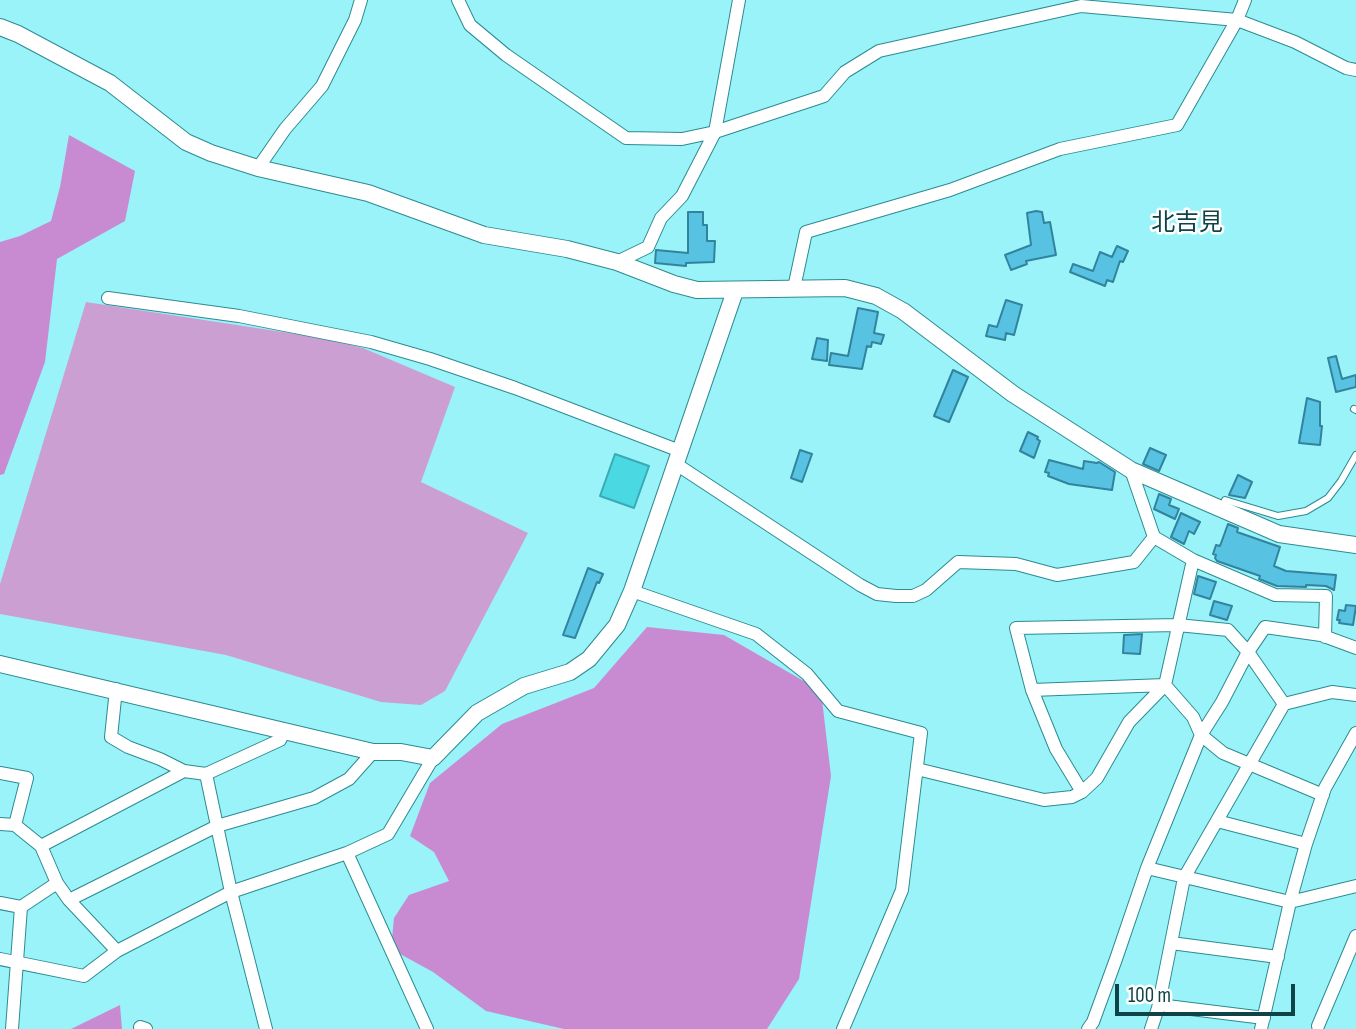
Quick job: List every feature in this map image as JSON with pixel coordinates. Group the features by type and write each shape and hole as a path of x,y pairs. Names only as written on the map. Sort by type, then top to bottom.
{"street":[{"path":"258,168 285,129 323,86 355,20 361,0"},
{"path":"458,0 470,25 506,55 626,138 682,139 715,132 824,96 845,72 879,51 1081,6 1237,20 1296,42 1346,68 1356,70"},
{"path":"617,262 648,247 661,218 682,196 715,132 739,0"},
{"path":"794,288 806,232 950,190 1060,149 1177,125 1237,20 1245,0"},
{"path":"0,27 110,83 186,142 258,168 368,192 484,235 567,249 617,262 697,290 845,288 876,296 903,311 1013,394 1131,470 1279,534 1356,545"},
{"path":"0,959 84,976 117,951 231,892 347,853 388,834 433,758 477,713 524,686 570,672 589,659 617,625 632,591 735,291"},
{"path":"108,298 239,316 371,342 515,388 678,458 860,585 877,594 912,596 926,590 958,562 1016,564 1057,575 1107,568 1134,562 1154,537"},
{"path":"1131,470 1154,537 1193,560 1275,595 1326,596 1325,637"},
{"path":"916,769 1044,800 1072,797 1082,792 1097,778 1129,722 1166,685 1193,560"},
{"path":"632,591 756,634 807,674 838,711 921,733 902,890 844,1029"},
{"path":"1082,792 1056,750 1032,690 1016,628 1178,625 1228,630 1248,652 1284,704"},
{"path":"1088,1029 1093,1023 1147,868 1201,735 1265,627 1325,637 1356,648"},
{"path":"0,664 373,752 401,752 433,758"},
{"path":"1032,690 1166,685"},
{"path":"1166,685 1193,717 1201,735 1223,753 1323,795"},
{"path":"116,690 111,737 184,771 206,774 279,740 284,732"},
{"path":"1151,1029 1159,1005 1184,878 1284,704 1332,692 1356,695"},
{"path":"1159,1005 1263,1023 1306,844 1323,795 1356,733"},
{"path":"69,900 217,826 314,798 349,779 373,752"},
{"path":"41,846 184,771"},
{"path":"0,773 27,778 15,825"},
{"path":"206,774 231,892 266,1029"},
{"path":"1217,821 1306,844"},
{"path":"0,824 15,825 41,846 57,884 117,951"},
{"path":"347,853 428,1029"},
{"path":"1147,868 1290,902 1356,886"},
{"path":"0,903 21,907 57,884"},
{"path":"12,1029 21,907"},
{"path":"1318,1026 1356,936"},
{"path":"1171,943 1278,957"},
{"path":"0,1002 14,1005"}],"lane":[{"path":"1221,510 1225,500 1278,516 1306,511 1328,498 1356,455"}],"shaded area":[{"path":"69,135 135,171 125,221 57,259 45,362 4,474 0,475 0,242 51,221"},
{"path":"86,302 322,338 363,348 455,387 421,482 528,533 445,691 421,705 381,702 226,655 0,614 0,584"},
{"path":"647,627 724,635 821,691 831,776 799,979 767,1029 564,1029 486,1011 433,972 391,949 394,918 409,895 449,881 434,852 410,836 430,783 502,724 594,688"},
{"path":"120,1005 122,1029 71,1029"}],"water":[{"path":"615,454 649,466 634,508 600,496"}],"building":[{"path":"688,212 703,212 703,225 707,225 707,241 715,241 714,262 686,263 686,266 655,263 656,250 688,253"},
{"path":"1042,212 1044,223 1050,222 1056,255 1026,261 1027,264 1011,270 1005,255 1031,245 1027,213"},
{"path":"1117,246 1128,251 1123,262 1120,261 1113,282 1107,280 1105,286 1070,272 1073,264 1093,271 1100,252 1112,257"},
{"path":"1006,300 1022,305 1014,335 1006,333 1005,340 986,336 989,325 997,327"},
{"path":"858,308 878,312 874,333 884,335 881,344 872,342 871,347 867,346 862,369 829,365 831,353 848,356"},
{"path":"817,338 828,340 827,361 812,359"},
{"path":"1336,356 1342,379 1356,375 1356,387 1336,392 1328,358"},
{"path":"953,370 968,377 949,422 934,416"},
{"path":"1307,398 1320,402 1320,445 1299,443"},
{"path":"1028,432 1040,441 1034,458 1020,451"},
{"path":"1150,448 1166,455 1159,471 1143,464"},
{"path":"800,450 812,454 802,482 791,478"},
{"path":"1049,460 1083,469 1084,461 1099,462 1115,472 1112,490 1069,484 1048,476 1049,473 1045,472"},
{"path":"1238,475 1252,482 1245,498 1229,495"},
{"path":"1159,494 1171,499 1169,505 1179,509 1175,519 1154,509"},
{"path":"1181,513 1200,522 1194,534 1189,531 1184,544 1171,537"},
{"path":"1228,524 1238,528 1237,532 1280,547 1274,566 1286,571 1336,575 1334,590 1326,586 1277,586 1259,579 1260,576 1217,561 1216,555 1213,554 1216,545 1220,546"},
{"path":"588,568 603,574 599,583 597,582 575,638 563,635"},
{"path":"1198,576 1216,582 1210,599 1194,594"},
{"path":"1214,601 1232,606 1227,620 1210,615"},
{"path":"1346,605 1356,606 1353,625 1339,623 1340,620 1337,620 1339,610 1345,611"},
{"path":"1142,634 1140,654 1123,653 1124,635"}],"district":[{"name":"北吉見","path":"1187,224"}]}
